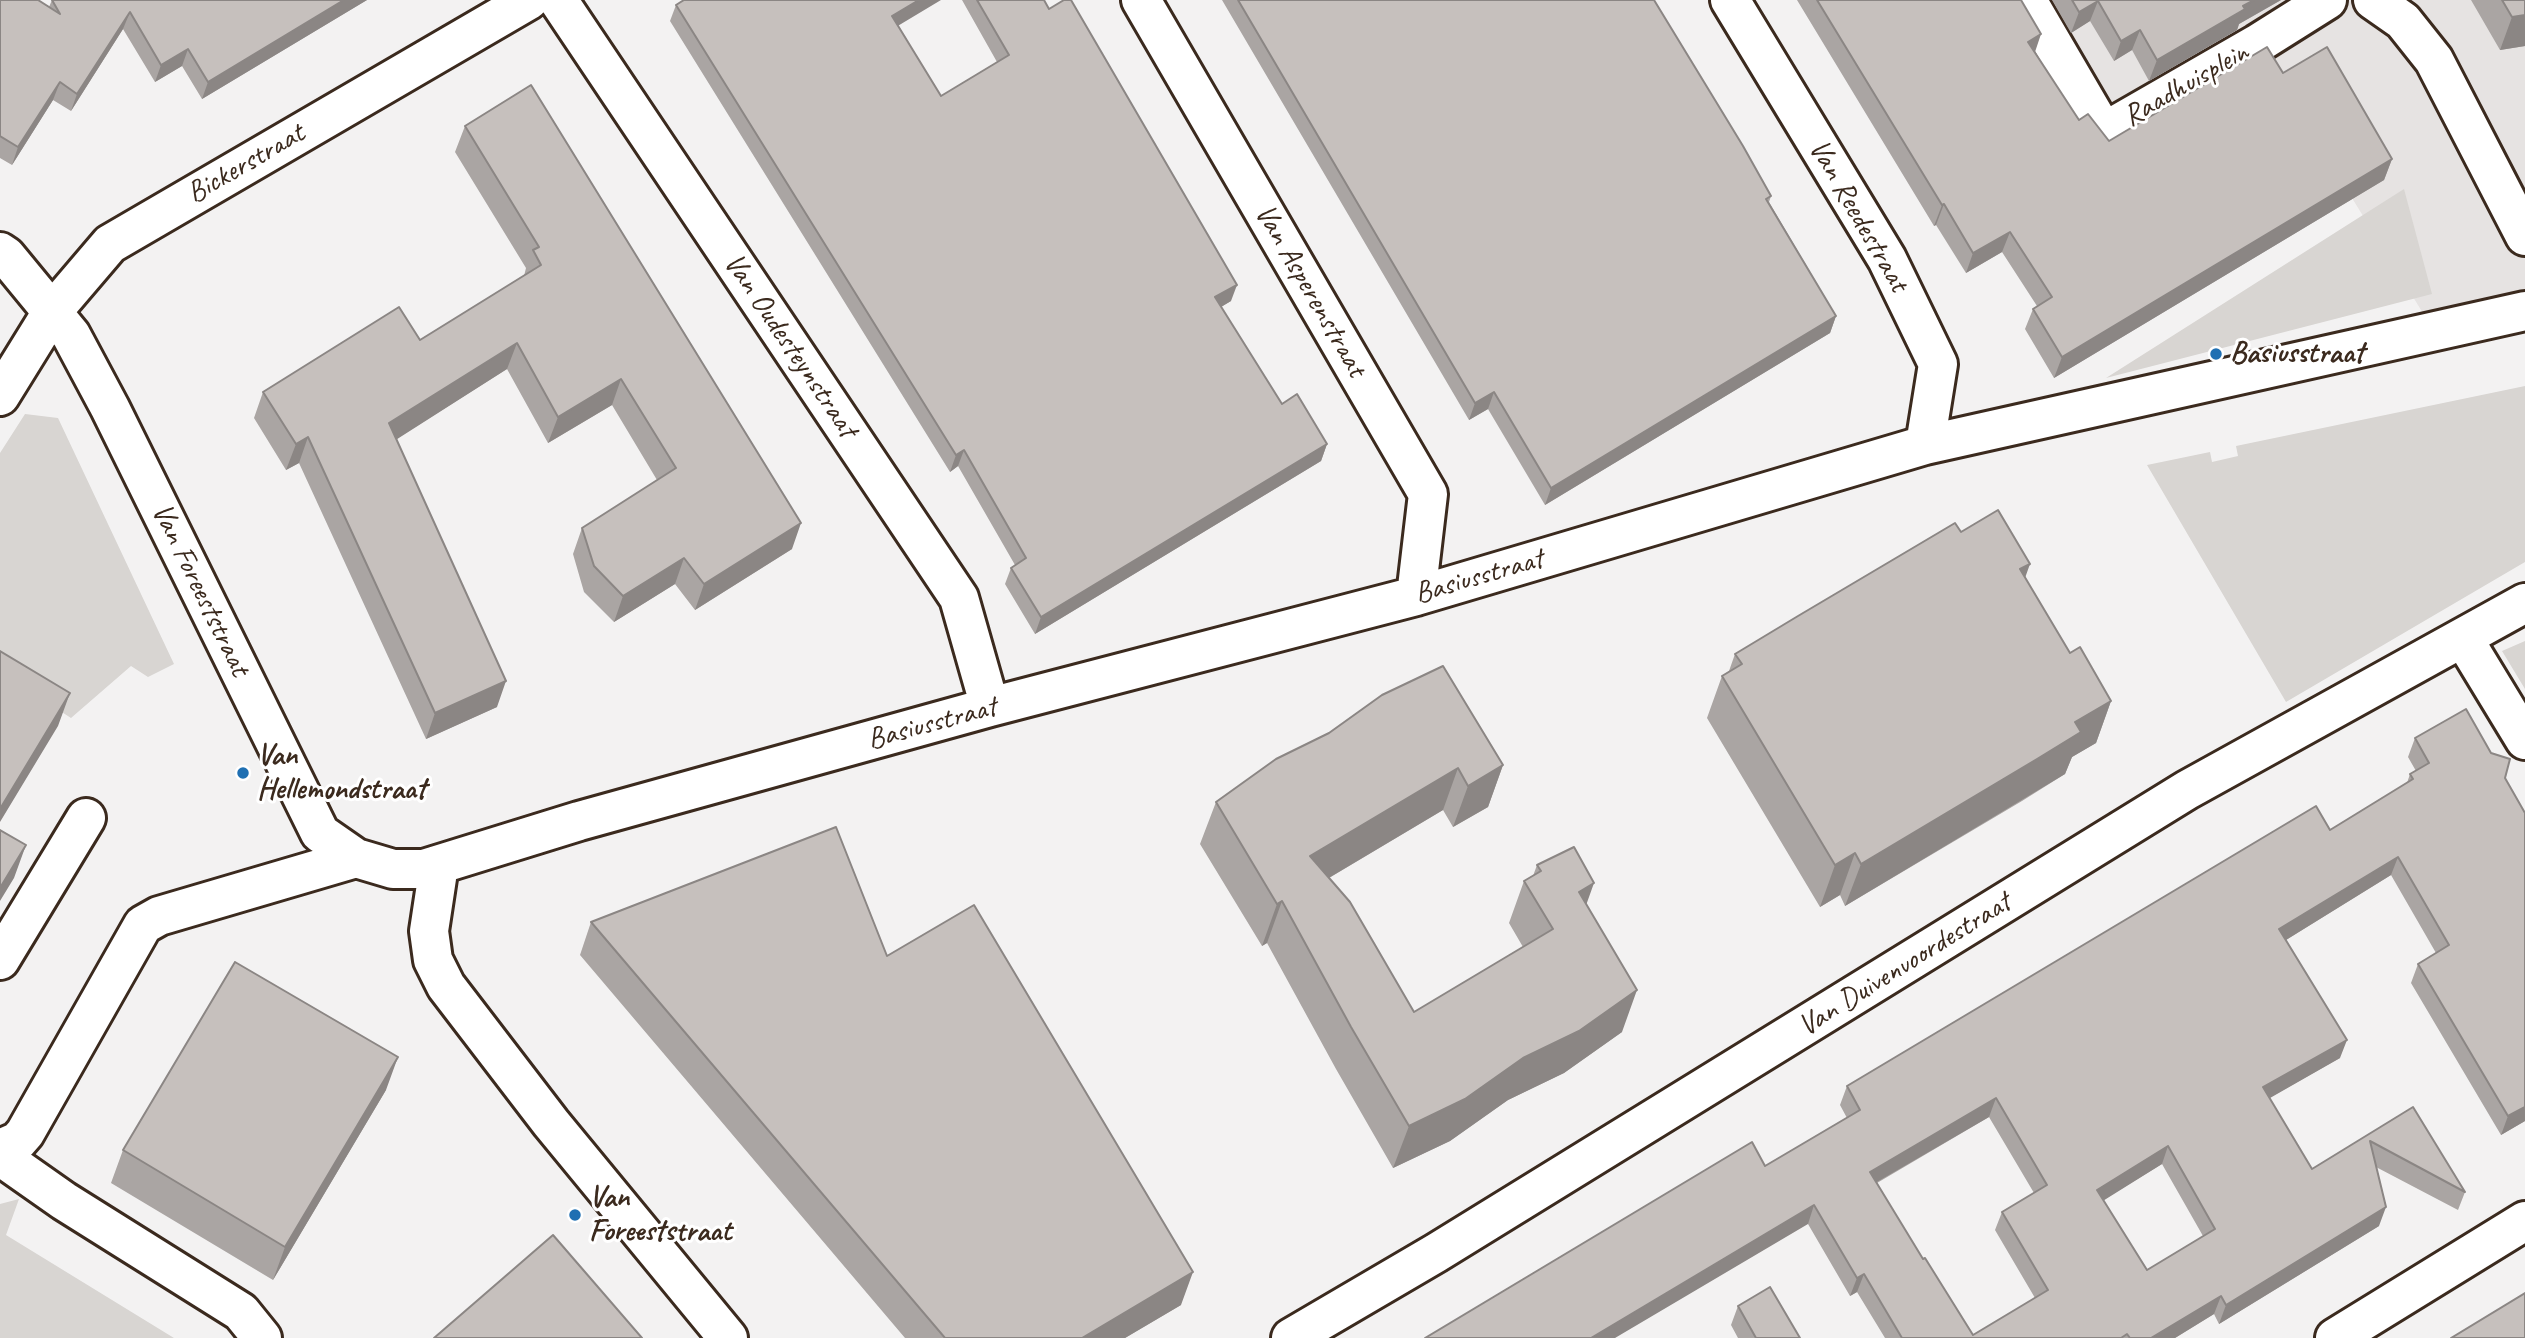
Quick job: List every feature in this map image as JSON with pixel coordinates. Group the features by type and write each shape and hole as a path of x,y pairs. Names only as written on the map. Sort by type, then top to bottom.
{"street":[{"name":"Bickerstraat","path":"0,396 52,312 110,244 529,0"},
{"name":"Van Oudesteynstraat","path":"558,0 959,598 990,707"},
{"name":"Van Asperenstraat","path":"1141,0 1428,494 1416,596"},
{"name":"Van Reedestraat","path":"1730,0 1887,259 1938,364 1925,445"},
{"name":"Raadhuisplein","path":"2027,0 2104,132 2257,44 2327,0"},
{"path":"2373,0 2403,21 2434,60 2525,236"},
{"path":"0,252 52,312"},
{"name":"Basiusstraat","path":"439,864 579,821 990,707 1416,596 1925,445 2525,311"},
{"name":"Van Foreeststraat","path":"52,312 71,335 110,408 320,833 356,858 393,869 424,869 439,864"},
{"name":"Van Duivenvoordestraat","path":"1291,1338 1436,1253 2187,790 2525,603"},
{"path":"2463,638 2525,740"},
{"path":"0,960 86,818"},
{"path":"0,1149 18,1141 25,1133 143,925 159,916 356,858"},
{"path":"439,864 429,931 433,960 446,986 551,1123 728,1338"},
{"path":"0,1156 64,1200 241,1312 262,1338"},
{"path":"2335,1338 2525,1221"}],"shaded area":[{"path":"2027,0 2525,0 2525,311 2434,331 2257,44 2104,132"},
{"path":"2404,189 2432,294 2106,378"},
{"path":"2525,386 2525,562 2286,702 2147,465 2210,452 2212,462 2238,456 2236,446"},
{"path":"25,414 58,418 174,664 148,677 131,666 71,718 0,672 0,453"},
{"path":"2525,641 2525,689 2502,651"},
{"path":"19,1199 6,1235 174,1338 0,1338 0,1204"}],"building":[{"path":"0,0 38,0 60,14 52,0 344,0 208,82 188,49 161,65 130,12 77,94 60,82 18,147 0,136"},
{"path":"684,0 919,0 892,16 941,96 1009,55 977,0 1044,0 1049,9 1064,0 1071,0 1237,285 1215,297 1282,404 1297,394 1327,444 1041,617 1011,568 1026,558 964,450 956,455 676,5"},
{"path":"1238,0 1654,0 1743,146 1771,196 1766,199 1836,316 1551,488 1494,392 1475,403"},
{"path":"1817,0 2021,0 2041,34 2028,42 2079,120 2088,114 2109,141 2267,47 2283,73 2327,47 2392,159 2062,357 2033,309 2052,297 2010,232 1973,253"},
{"path":"2072,0 2254,0 2243,6 2245,9 2157,60 2140,30 2121,41 2098,1 2079,12"},
{"path":"2502,0 2525,0 2525,15 2512,17"},
{"path":"531,85 801,523 704,584 684,558 623,596 594,566 582,528 676,468 621,379 558,417 517,343 389,423 506,681 435,713 308,437 296,444 263,392 399,307 420,340 541,265 533,250 539,247 465,126"},
{"path":"1998,510 2030,564 2020,569 2070,653 2080,647 2111,701 2075,722 2081,732 1861,864 1855,853 1835,865 1722,676 1742,664 1735,654 1798,616 1955,523 1961,532"},
{"path":"0,651 70,693 0,809"},
{"path":"1443,666 1503,765 1468,786 1458,768 1310,856 1350,902 1414,1012 1553,929 1524,881 1541,871 1537,865 1574,847 1594,883 1579,892 1637,990 1579,1031 1523,1058 1465,1099 1409,1126 1282,901 1277,904 1216,802 1276,759 1329,733 1382,695"},
{"path":"2466,709 2491,753 2510,759 2505,778 2525,813 2525,1107 2508,1116 2418,964 2449,945 2398,857 2279,929 2347,1040 2263,1087 2312,1169 2413,1107 2465,1192 2370,1141 2386,1207 2226,1305 2221,1296 2151,1338 2130,1338 2127,1334 2121,1338 1902,1338 1864,1274 1857,1278 1814,1205 1591,1338 1425,1338 1752,1142 1765,1166 1860,1110 1847,1086 2316,806 2330,830 2413,779 2410,774 2429,763 2415,738","holes":["1996,1098 2047,1185 2002,1212 2048,1290 1973,1335 1870,1172","2168,1146 2215,1229 2147,1270 2097,1190"]},
{"path":"836,827 887,956 974,905 1193,1272 1082,1338 945,1338 591,922"},
{"path":"0,830 26,845 0,888"},
{"path":"235,962 398,1057 285,1247 123,1150"},
{"path":"553,1235 642,1338 434,1338"},
{"path":"1770,1287 1800,1338 1756,1338 1738,1306"},
{"path":"2525,1293 2525,1338 2451,1338"}],"place":[{"name":"Basiusstraat","path":"2216,354"},
{"name":"Van Hellemondstraat","path":"243,773"},
{"name":"Van Foreeststraat","path":"575,1215"}]}
